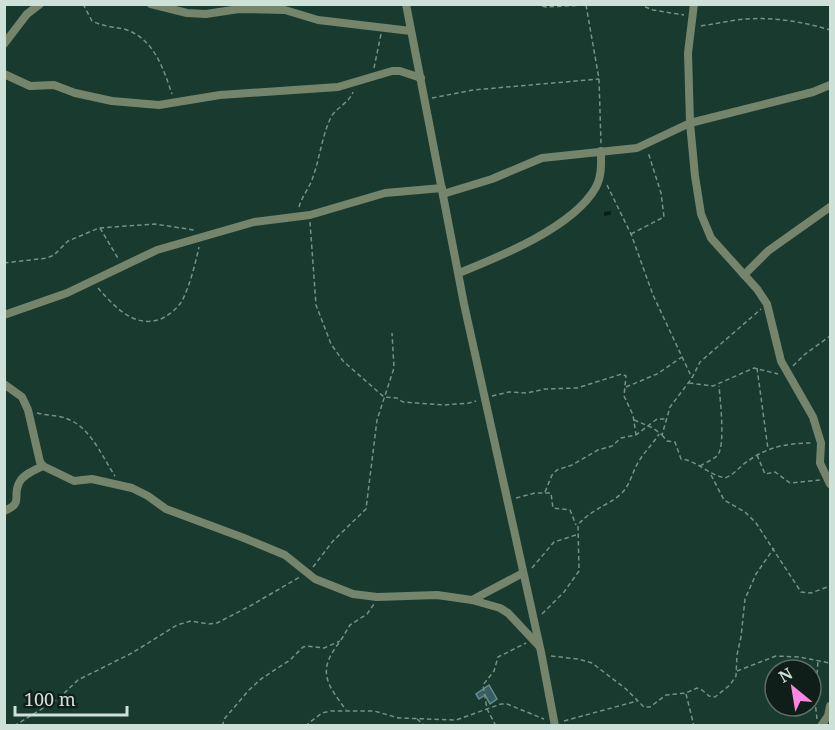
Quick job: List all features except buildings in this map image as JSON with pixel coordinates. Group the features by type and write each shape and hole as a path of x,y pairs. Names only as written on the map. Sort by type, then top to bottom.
{"street":[{"path":"4,44 27,14 40,4"},
{"path":"151,4 167,10 206,14 239,9 285,10 318,20 411,31"},
{"path":"406,4 459,273 541,649 554,724"},
{"path":"694,4 688,53 690,123 698,198 705,226 711,238 757,289 766,304 776,346 788,375 808,405 820,443 820,463 829,482"},
{"path":"4,75 30,86 54,85 75,93 112,101 159,105 220,95 327,88 354,83 392,71 400,71 421,78"},
{"path":"4,315 67,293 158,250 201,234 254,222 310,215 385,194 443,191 492,179 542,158 625,150 646,145 690,123 813,92 831,85"},
{"path":"459,273 511,251 552,228 587,199 597,186 601,174 601,151"},
{"path":"744,275 768,251 831,207"},
{"path":"4,384 22,397 28,410 38,456 43,466 74,481 92,479 121,484 148,496 165,508 285,555 315,579 339,590 377,597 437,595 472,600 500,608 508,613 541,649"},
{"path":"4,511 17,502 20,481 43,466"},
{"path":"472,600 523,572"},
{"path":"819,726 829,711"},
{"path":"829,711 830,725"}],"path":[{"path":"83,4 92,21 134,33 152,48 164,71 175,103"},
{"path":"535,4 546,7 607,4"},
{"path":"638,4 653,10 692,16"},
{"path":"586,5 599,79 601,151"},
{"path":"691,27 747,19 767,19 792,21 831,30"},
{"path":"371,77 383,28"},
{"path":"425,99 473,90 599,79"},
{"path":"296,216 302,196 312,180 328,123 334,112 351,96 354,83"},
{"path":"631,234 661,220 665,214 656,174 646,145"},
{"path":"601,174 631,234 643,270 692,378"},
{"path":"310,215 316,305 322,325 343,361 384,397 393,397 409,403 444,405 469,403 508,392 527,393 545,389 577,388 618,374 626,376 624,396 636,435"},
{"path":"4,263 47,258 54,255 68,241 99,228 155,224 201,234 195,266 182,300 175,310 155,321 146,322 133,319 109,300 92,280"},
{"path":"99,228 120,261"},
{"path":"577,527 585,517 614,499 625,489 640,459 660,434 674,400 692,378 700,362 766,304"},
{"path":"14,726 58,699 78,680 132,653 177,625 191,621 217,623 250,606 315,566 333,541 366,508 374,436 394,368 392,333"},
{"path":"688,383 706,386 719,385 757,368 788,375 804,355 830,336"},
{"path":"625,387 657,374 682,357"},
{"path":"757,368 768,450"},
{"path":"700,466 717,456 720,450 722,418 719,385"},
{"path":"28,410 70,420 78,425 92,440 121,484"},
{"path":"545,492 552,475 557,470 572,465 598,450 612,446 621,438 636,435 657,419 666,419"},
{"path":"633,420 647,425 667,441 675,442 681,459 689,460 710,474 724,500 745,512 756,523 774,548 783,566 804,593 818,592 831,586"},
{"path":"710,474 728,477 757,455 768,450 791,444 820,443"},
{"path":"757,455 765,474 776,472 790,483 829,482"},
{"path":"507,501 545,492 551,493 553,508 571,511 577,527 579,571 564,592 534,620"},
{"path":"523,572 534,567 554,542 577,535"},
{"path":"541,649 554,657 592,663 647,708 666,695 686,693 699,688 709,696 715,697 730,685 736,676 745,599 756,574 774,548"},
{"path":"346,711 328,685 326,678 329,656 353,622 371,610 377,597"},
{"path":"496,726 487,709 483,685 494,670 498,657 532,639"},
{"path":"222,726 225,718 249,690 305,646 324,648 340,641"},
{"path":"773,658 790,658"},
{"path":"736,671 763,662"},
{"path":"686,693 694,726"},
{"path":"305,726 322,713 374,711 392,717 456,720 507,704 554,724 638,701"},
{"path":"417,718 425,726"}]}
